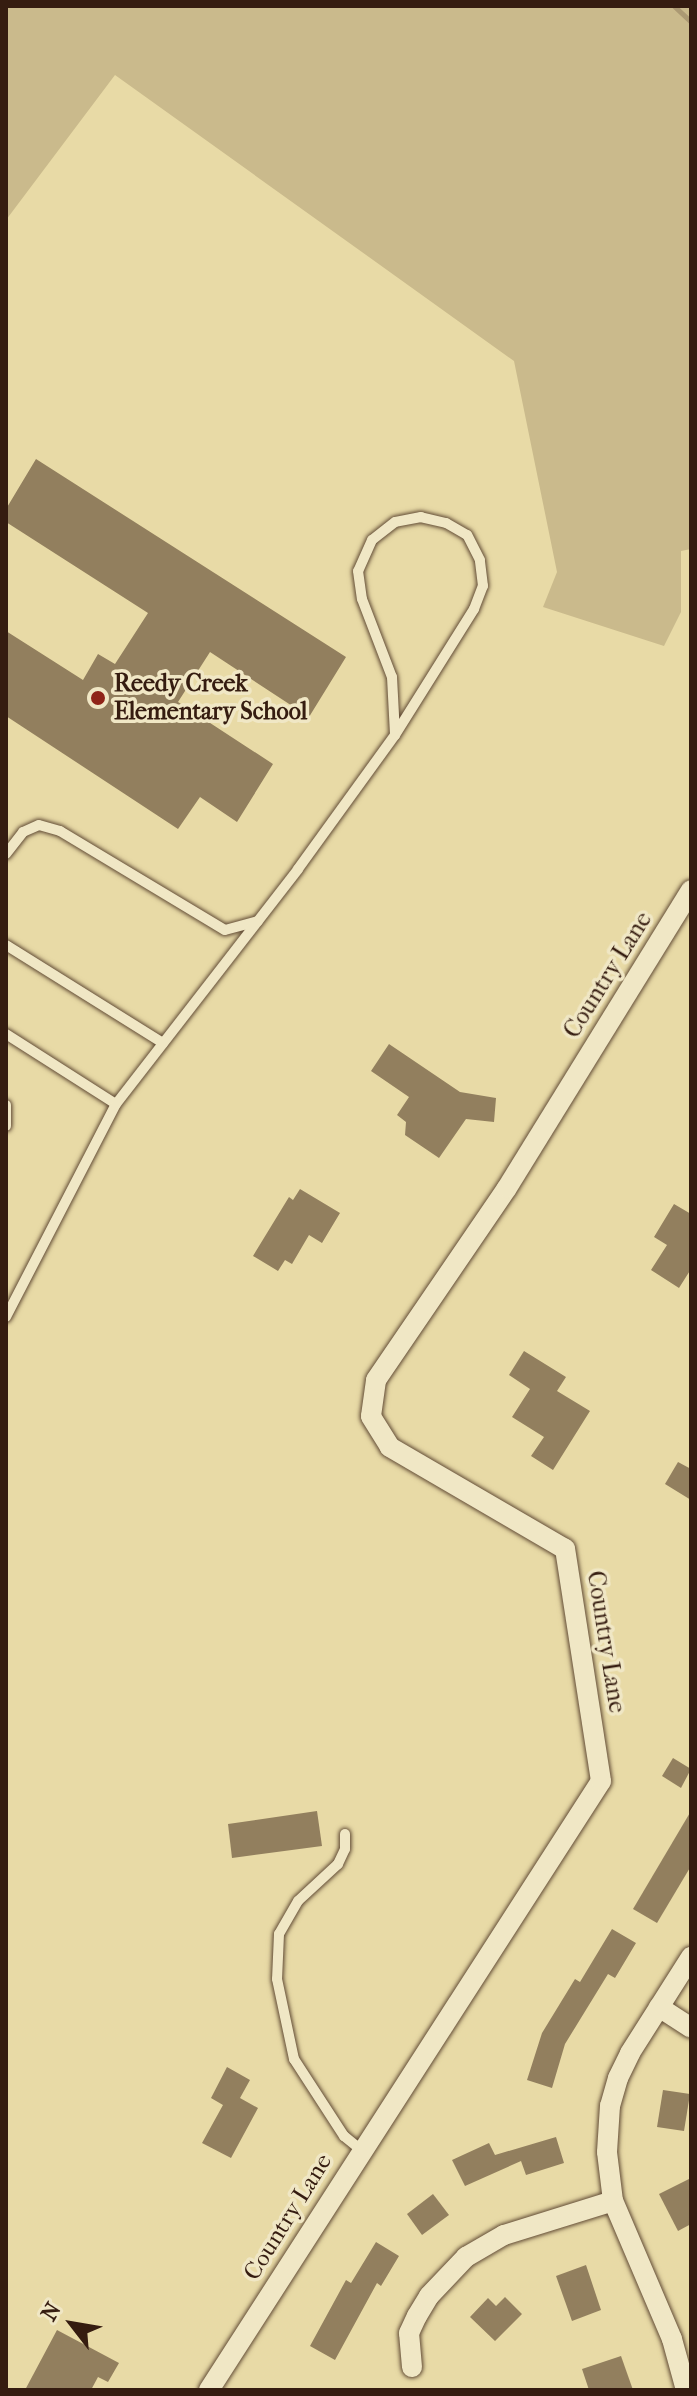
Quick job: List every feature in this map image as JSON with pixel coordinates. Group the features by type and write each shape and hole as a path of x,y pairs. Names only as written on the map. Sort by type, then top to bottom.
{"street":[{"name":"Country Lane","path":"209,2390 601,1781 565,1549 390,1447 371,1416 376,1380 507,1188 691,890"},
{"path":"686,2390 672,2339 613,2201 607,2152 610,2106 630,2053 691,1957"},
{"path":"659,2007 691,2028"},
{"path":"412,2367 409,2333 417,2316 439,2285 466,2257 504,2235 613,2201"}],"lane":[{"path":"6,1317 9,1304 116,1104 258,921 395,735 474,609 483,586 480,560 467,535 446,523 421,517 395,522 372,540 358,571 362,599 392,677 395,735"},
{"path":"6,854 23,832 39,825 60,831 225,930 258,921"},
{"path":"6,945 163,1043"},
{"path":"6,1034 116,1104"},
{"path":"6,1105 6,1126"},
{"path":"345,1834 345,1849 338,1864 298,1901 279,1934 277,1979 294,2059 344,2136 361,2150"}],"shaded area":[{"path":"6,6 691,6 691,549 681,551 681,612 664,646 543,607 557,572 514,361 115,75 6,220"}],"building":[{"path":"36,459 346,657 309,717 210,652 178,702 273,764 237,822 200,797 178,829 6,716 6,631 83,680 98,654 115,664 148,613 6,522 6,509"},
{"path":"389,1044 460,1092 496,1098 494,1122 466,1119 439,1158 405,1135 406,1122 397,1115 409,1097 371,1071"},
{"path":"300,1189 340,1213 322,1243 309,1235 292,1264 285,1260 278,1271 253,1256 289,1197 293,1200"},
{"path":"674,1204 691,1214 691,1269 679,1288 651,1270 667,1245 654,1237"},
{"path":"524,1351 566,1377 557,1391 590,1411 553,1470 531,1456 544,1437 512,1417 530,1389 509,1375"},
{"path":"678,1462 691,1469 691,1500 665,1484"},
{"path":"673,1758 691,1769 681,1788 662,1776"},
{"path":"317,1811 322,1846 232,1858 228,1824"},
{"path":"691,1811 691,1866 657,1923 633,1909"},
{"path":"612,1929 636,1943 615,1978 608,1974 565,2044 552,2088 527,2080 542,2033 575,1979 580,1982"},
{"path":"227,2067 250,2080 240,2098 258,2108 231,2158 202,2143 223,2105 211,2098"},
{"path":"663,2090 690,2094 684,2131 657,2127"},
{"path":"556,2137 564,2163 526,2175 521,2161 465,2186 452,2160 489,2143 495,2155"},
{"path":"691,2178 691,2224 678,2231 659,2194"},
{"path":"433,2194 449,2215 422,2235 407,2214"},
{"path":"376,2242 399,2256 381,2286 377,2283 335,2360 310,2346 346,2280 351,2283"},
{"path":"586,2265 601,2310 572,2321 556,2276"},
{"path":"505,2297 522,2314 495,2341 470,2317 488,2298 496,2306"},
{"path":"57,2330 119,2363 108,2382 98,2377 91,2390 25,2390"},
{"path":"621,2356 633,2390 589,2390 582,2369"}],"waterway":[{"path":"674,6 691,22"}],"place":[{"name":"Reedy Creek Elementary School","path":"98,698"}]}
